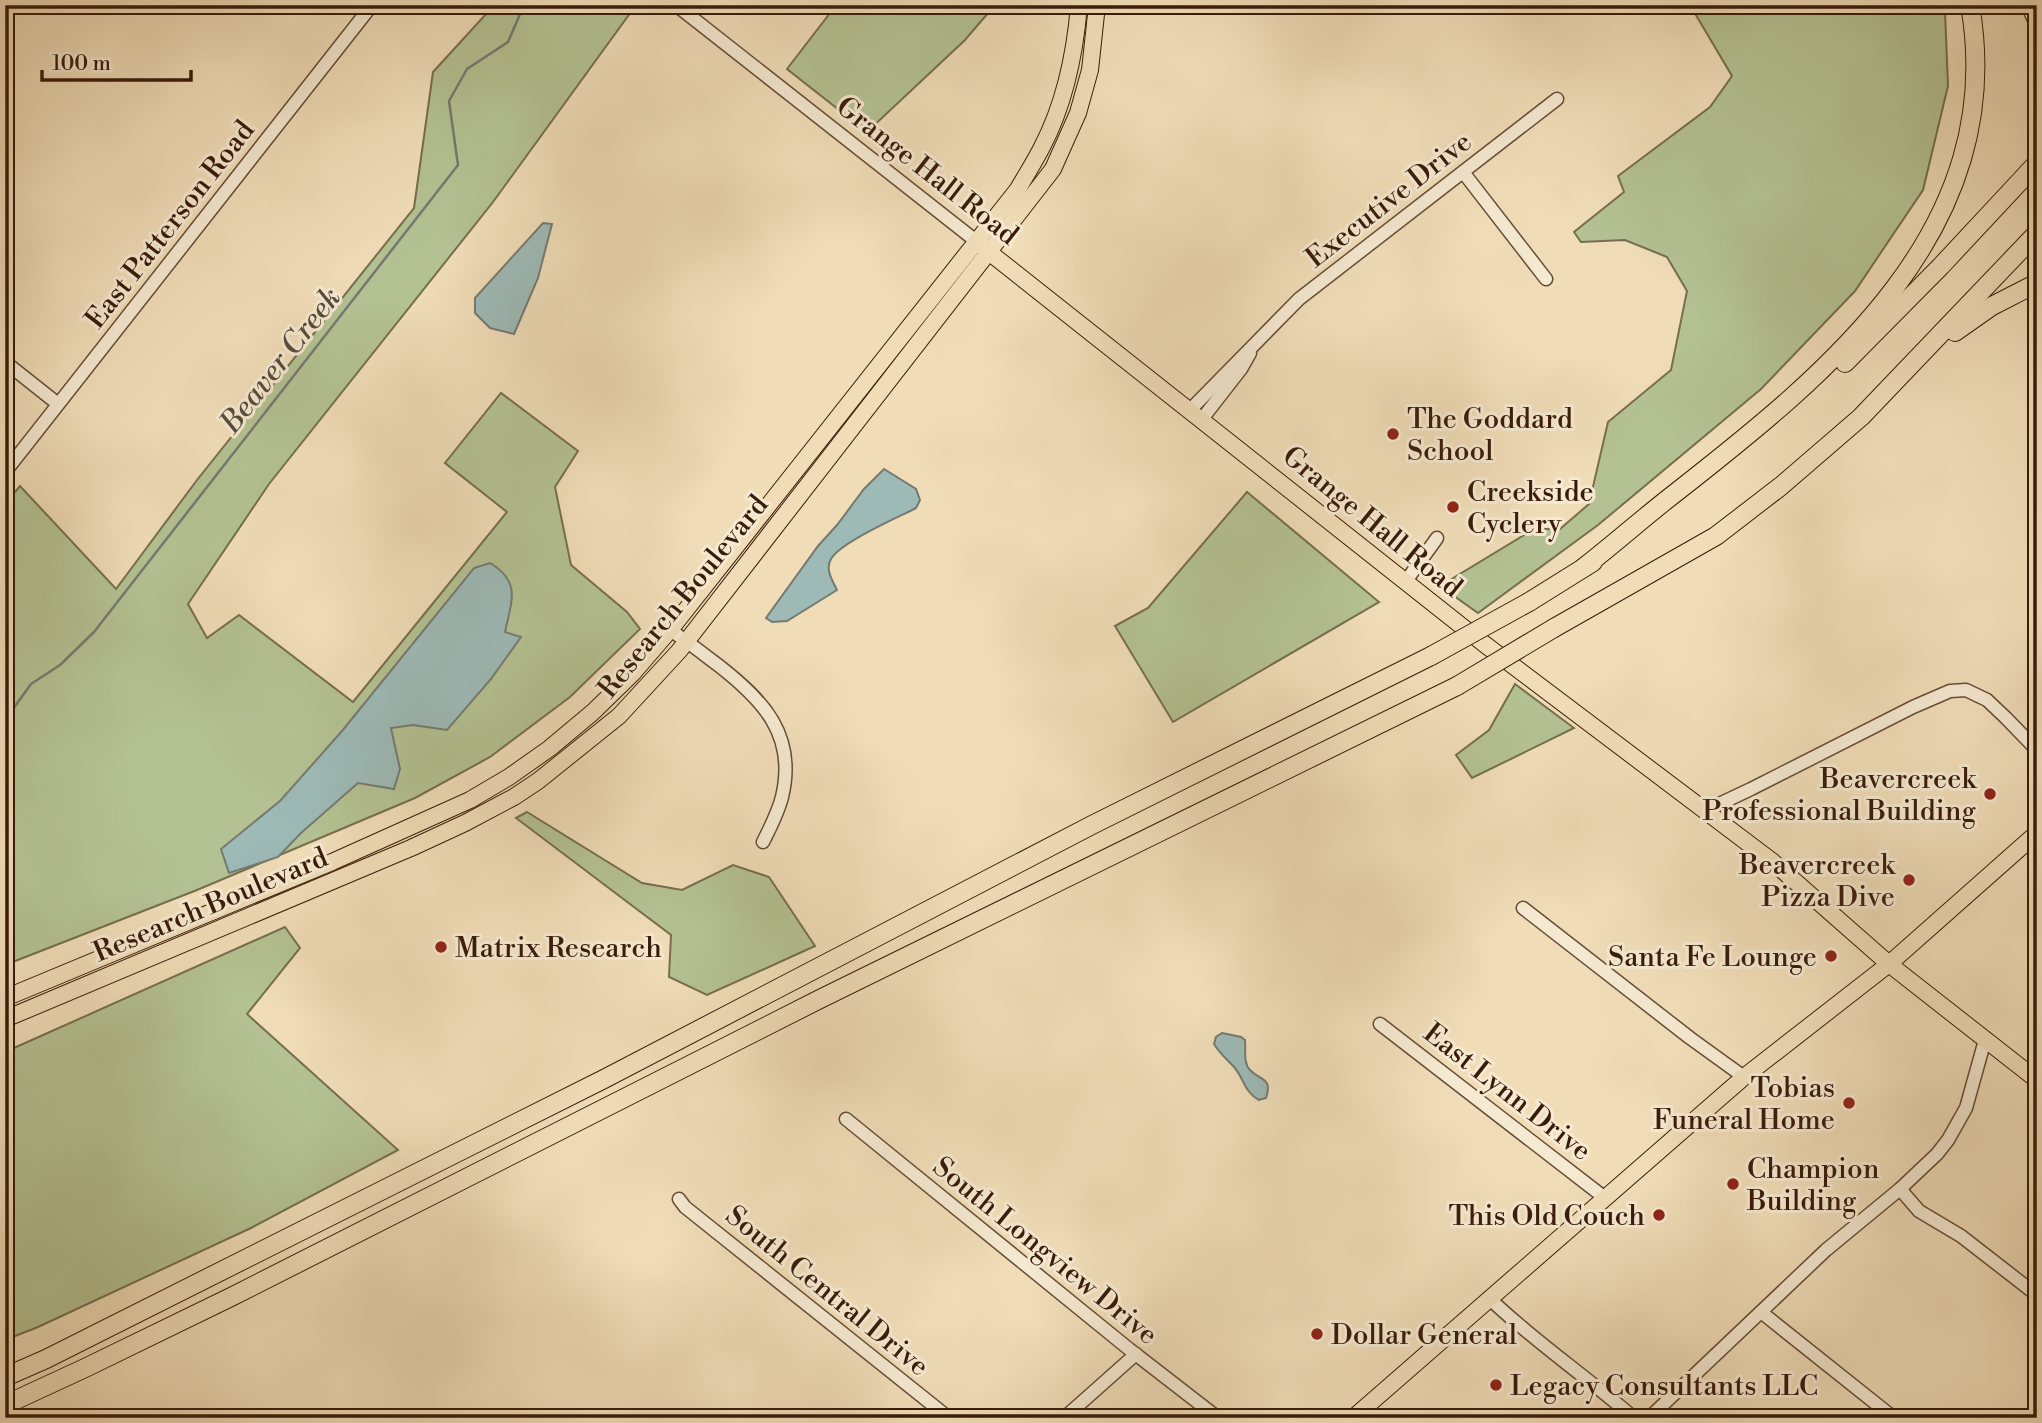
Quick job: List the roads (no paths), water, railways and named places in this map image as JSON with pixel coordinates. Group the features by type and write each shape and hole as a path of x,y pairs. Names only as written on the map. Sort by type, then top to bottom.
{"highway":[{"path":"1583,568 1760,426 1851,341 1908,271 1947,200 1968,139 1974,106 1976,69 1970,5"},
{"path":"2030,5 2037,20"},
{"path":"5,1377 46,1359 592,1085 1092,825 1431,656 1529,602 1659,517 1723,469 1808,398 1899,310 2037,163"},
{"path":"1619,592 1687,547 1832,429 1913,351 2037,220"},
{"path":"5,1405 231,1297 820,999 1457,686 1716,536 1781,486 1861,417 2037,233"},
{"path":"1928,349 1992,306 2037,283"},
{"path":"5,1370 46,1359"}],"main road":[{"name":"Research Boulevard","path":"5,1019 411,848 514,797 538,782 619,716 687,640 982,246 1042,146 1059,108 1072,60 1079,5"},
{"name":"Research Boulevard","path":"5,998 332,862 470,800 550,748 593,712 633,673 670,630 982,246 1053,169 1078,113 1090,70 1097,5"},
{"name":"Grange Hall Road","path":"982,246 1483,643 1709,811 1773,862 1889,964 2037,1080"},
{"path":"1353,1418 1744,1077 1889,964 2037,833"}],"street":[{"path":"5,6 16,5"},
{"name":"East Patterson Road","path":"5,472 372,5"},
{"name":"Grange Hall Road","path":"676,5 982,246"},
{"name":"Executive Drive","path":"1196,414 1254,343 1299,299 1557,99"},
{"path":"1463,172 1546,279"},
{"path":"5,362 58,404"},
{"path":"1406,581 1437,538"},
{"path":"670,630 687,640 750,691 762,704 778,732 783,748 785,779 778,811 763,842"},
{"path":"1709,811 1913,707 1950,691 1966,690 1987,701 2037,750"},
{"path":"1523,908 1744,1077"},
{"name":"East Lynn Drive","path":"1380,1024 1605,1198"},
{"path":"1649,1418 1826,1250 1900,1189 1937,1154 1966,1108 1985,1040"},
{"name":"South Longview Drive","path":"846,1119 1218,1418"},
{"path":"1900,1189 1919,1211 1961,1236 2037,1294"},
{"name":"South Central Drive","path":"679,1199 685,1207 948,1418"},
{"path":"1490,1298 1535,1339 1634,1418"},
{"path":"1761,1312 1894,1418"},
{"path":"1064,1418 1136,1354"}],"water":[{"path":"543,223 552,224 538,278 514,334 490,328 475,313 475,298"},
{"path":"884,469 916,489 920,500 916,508 857,538 837,552 829,567 837,590 787,621 772,622 766,618 818,546 864,489"},
{"path":"490,563 507,578 512,593 505,632 521,637 491,679 447,730 413,725 391,728 400,769 394,789 358,783 278,857 229,873 221,849 280,801 342,731 474,568"},
{"path":"1222,1033 1245,1040 1246,1064 1267,1083 1266,1098 1259,1100 1250,1093 1237,1071 1216,1048 1216,1037"}],"waterway":[{"name":"Beaver Creek","path":"5,720 31,684 60,665 94,632 458,165 449,101 467,69 508,42 524,5"}],"place":[{"name":"The Goddard School","path":"1393,434"},
{"name":"Creekside Cyclery","path":"1453,507"},
{"name":"Beavercreek Professional Building","path":"1990,794"},
{"name":"Beavercreek Pizza Dive","path":"1909,880"},
{"name":"Matrix Research","path":"441,947"},
{"name":"Santa Fe Lounge","path":"1831,956"},
{"name":"Tobias Funeral Home","path":"1849,1103"},
{"name":"Champion Building","path":"1733,1184"},
{"name":"This Old Couch","path":"1659,1215"},
{"name":"Dollar General","path":"1317,1334"},
{"name":"Legacy Consultants LLC","path":"1496,1385"}]}
